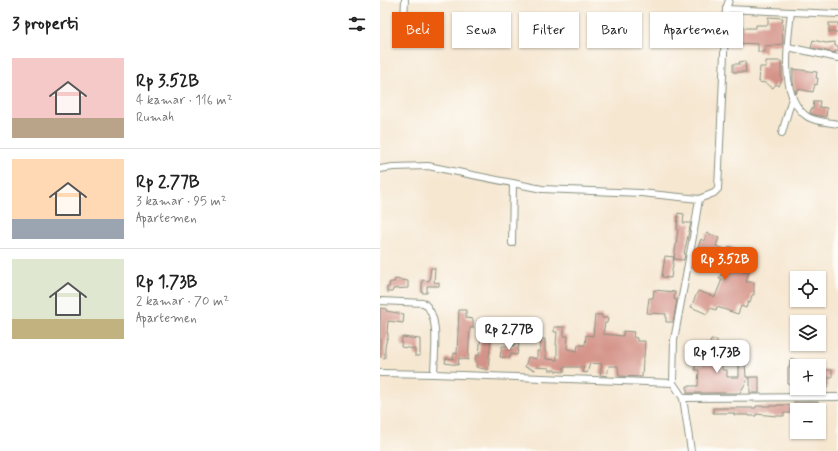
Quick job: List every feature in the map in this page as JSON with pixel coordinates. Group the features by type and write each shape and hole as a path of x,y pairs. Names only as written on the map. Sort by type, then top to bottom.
{"street":[{"path":"404,12 405,0"},
{"path":"380,170 393,167 428,166 542,189 642,193 699,199 714,193 718,189 726,9 729,0"},
{"path":"726,9 838,14"},
{"path":"790,12 788,78 789,90 793,101 809,118 838,124"},
{"path":"788,47 838,58"},
{"path":"782,133 788,111 793,101"},
{"path":"512,183 512,243"},
{"path":"691,451 683,398 673,383 674,340 699,199"},
{"path":"380,301 426,304 432,313 436,326 434,374"},
{"path":"380,374 434,374 673,383"},
{"path":"683,398 838,397"}],"building":[{"path":"768,17 783,18 783,44 765,46 765,52 758,52 758,44 743,43 743,28 756,28 756,25 768,25"},
{"path":"829,23 838,23 838,32 829,32"},
{"path":"813,40 826,43 835,42 835,46 838,46 838,51 835,51 835,53 811,48"},
{"path":"745,61 746,72 733,72 733,64 740,64 739,62"},
{"path":"766,61 781,61 782,79 779,86 776,84 773,88 765,83 759,82 760,67 766,67"},
{"path":"793,69 817,72 817,85 815,84 813,92 798,89 796,94 793,82"},
{"path":"814,101 820,101 819,107 827,108 826,117 810,113 811,109 813,109"},
{"path":"678,213 684,214 683,223 691,223 684,253 684,260 674,259 678,229"},
{"path":"707,233 719,238 716,246 727,250 729,246 735,249 731,258 737,262 733,268 749,271 746,282 754,282 754,295 752,295 750,303 748,302 746,308 741,306 738,314 717,307 716,310 710,308 707,314 691,307 698,291 715,297 722,279 719,278 728,264 716,258 714,262 701,257 704,249 698,247 701,239 704,241"},
{"path":"665,256 674,257 671,278 662,277"},
{"path":"431,268 435,268 434,282 439,283 439,286 427,286 427,293 422,293 422,280 429,281"},
{"path":"395,279 408,281 408,288 393,289 392,292 387,292 387,287 389,287 390,282 394,282"},
{"path":"654,290 675,292 674,299 677,300 673,322 666,322 666,314 647,313 649,298 653,298"},
{"path":"380,308 387,309 386,311 404,314 403,323 388,321 388,338 385,347 385,358 380,357"},
{"path":"459,310 466,310 466,318 473,319 473,328 470,328 468,360 459,358 458,365 445,363 446,358 453,359 454,353 457,354"},
{"path":"595,315 602,315 602,318 608,318 607,323 605,323 603,334 623,336 623,331 634,332 633,337 637,338 637,341 645,341 642,377 619,376 618,366 609,366 607,376 600,375 602,364 590,363 587,373 582,372 584,367 564,367 564,372 549,370 549,368 536,367 535,370 525,367 528,357 537,359 537,351 540,351 541,339 545,339 546,359 557,360 557,332 554,332 554,327 564,327 564,336 568,336 567,349 577,351 578,345 585,345 586,335 593,336"},
{"path":"481,333 491,336 488,370 476,367 477,362 475,361 476,355 479,356"},
{"path":"402,337 420,339 420,356 415,356 415,349 401,347"},
{"path":"711,340 717,340 717,354 723,354 722,370 727,370 727,377 739,377 739,363 745,363 746,377 749,377 740,393 687,393 687,386 698,386 699,370 695,370 695,365 703,365 703,352 700,352 700,344 710,344"},
{"path":"514,344 519,344 517,355 511,354 510,358 500,357 502,346 514,346"},
{"path":"788,367 790,367 790,384 788,384"},
{"path":"826,370 832,370 832,377 828,377 828,387 826,387"},
{"path":"750,377 759,377 759,393 750,393"},
{"path":"794,402 818,402 818,403"},
{"path":"790,405 790,413 784,413 784,416 756,414 756,416 749,416 734,415 734,413 713,413 713,408 756,408 756,406"}]}
